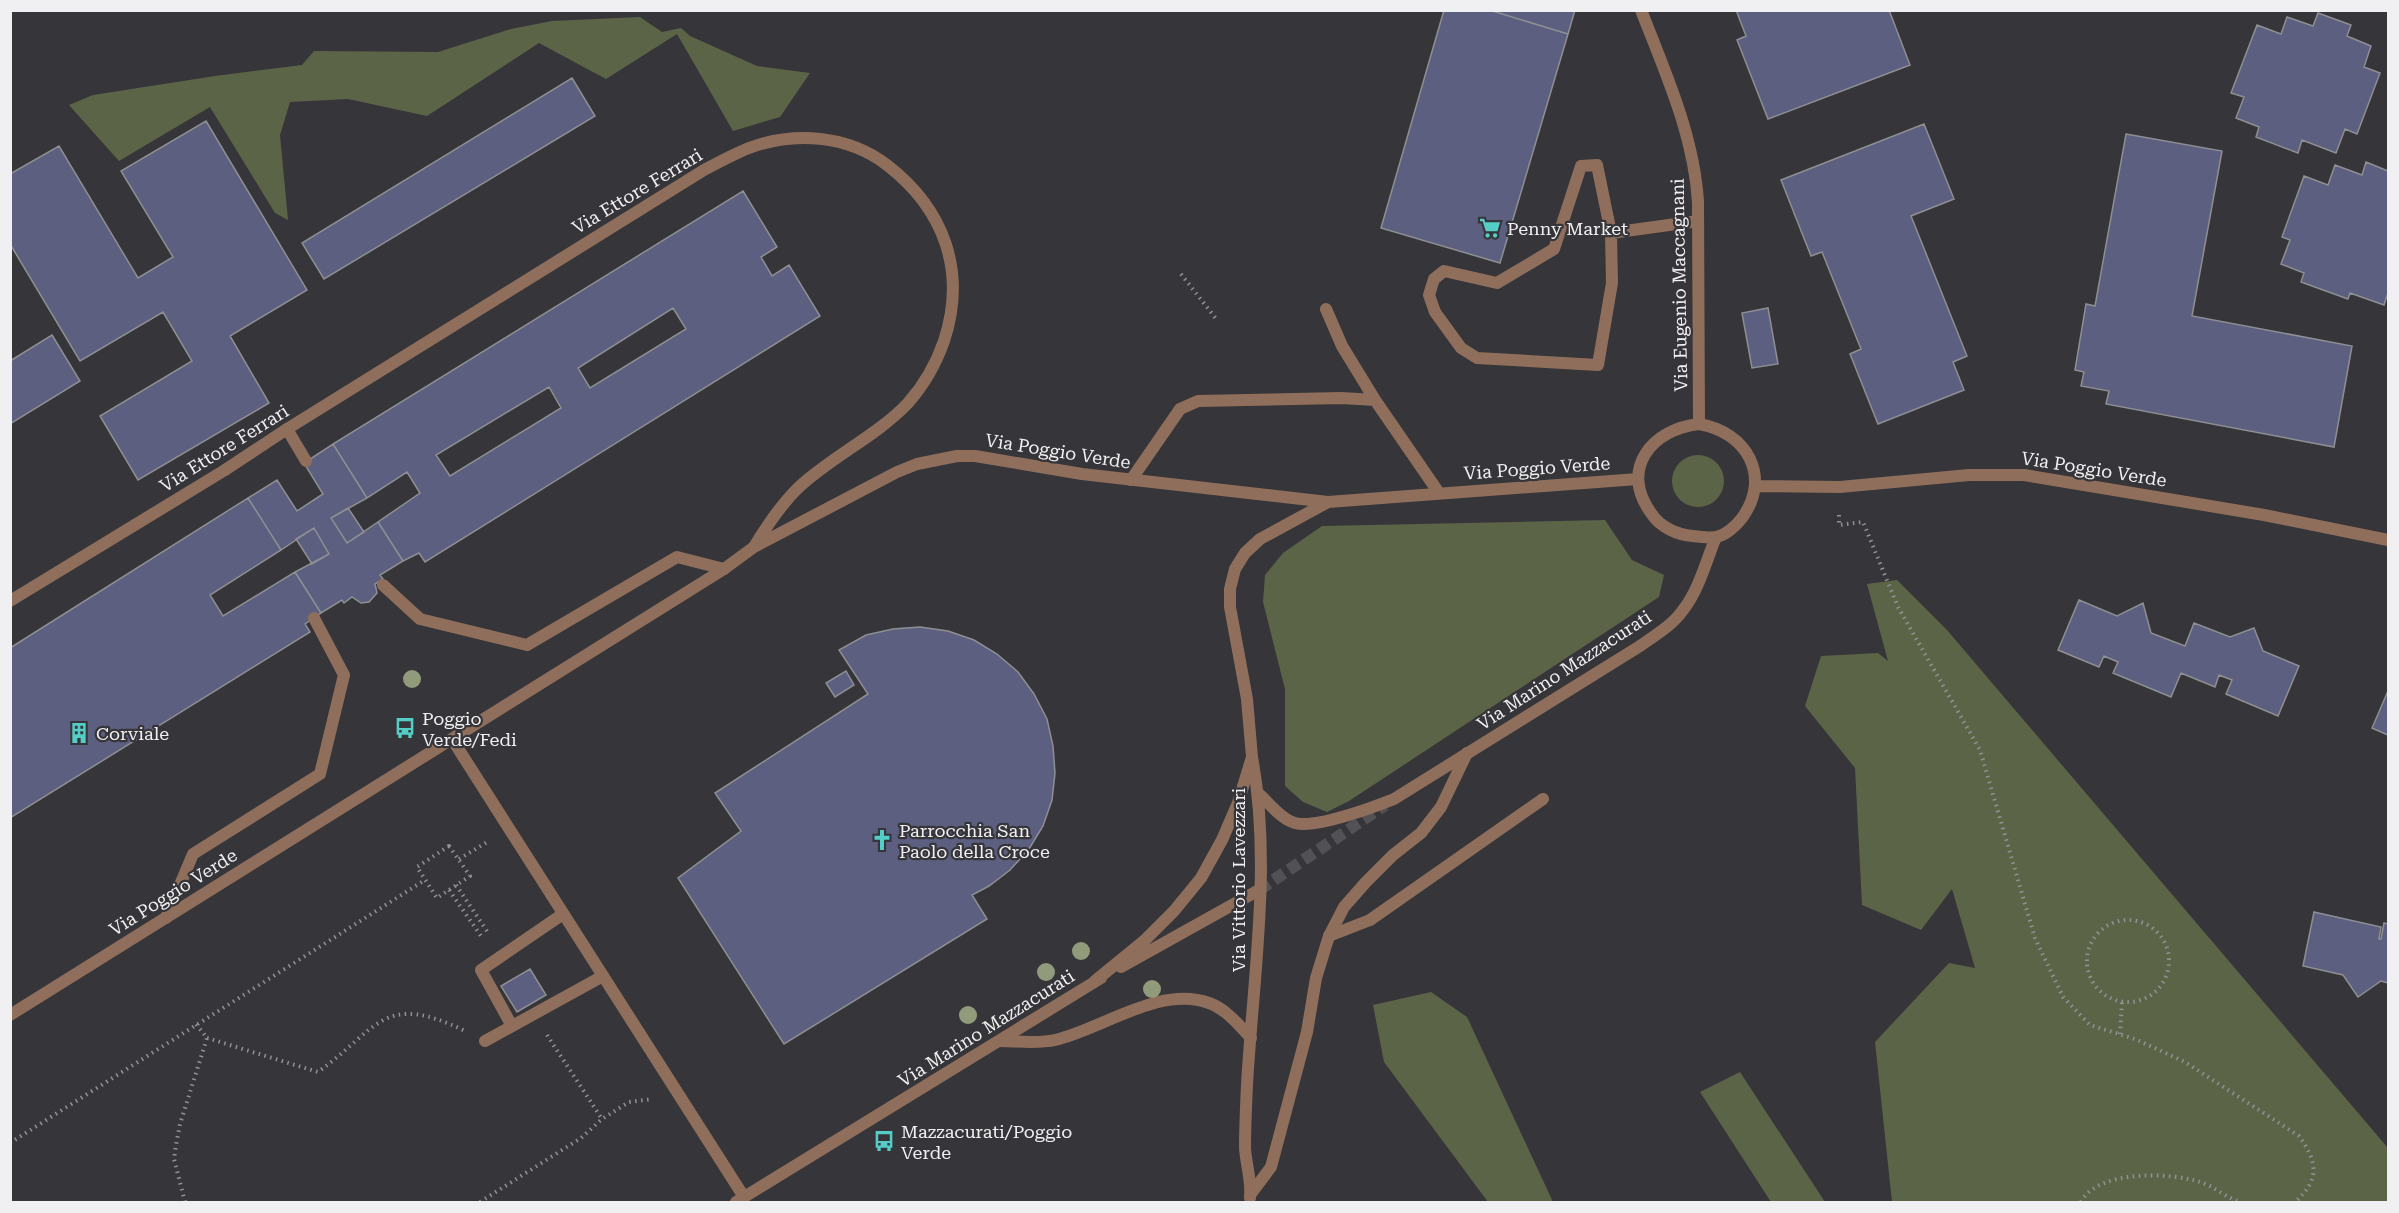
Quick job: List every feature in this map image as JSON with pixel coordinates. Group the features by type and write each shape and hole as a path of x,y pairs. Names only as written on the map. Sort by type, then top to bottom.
{"street":[{"name":"Via Eugenio Maccagnani","path":"1641,10 1692,150 1698,221 1699,424"},
{"name":"Via Ettore Ferrari","path":"10,602 704,170 749,148 793,138 818,137 874,155 898,174 926,204 942,234 953,268 953,300 948,326 933,369 908,403 798,488 766,527 754,547"},
{"path":"1597,165 1611,233 1612,283 1599,365 1477,358 1461,348 1435,312 1429,296 1434,279 1444,271 1497,283 1554,249 1581,166 1597,165"},
{"path":"1611,233 1698,221"},
{"path":"1326,309 1342,346 1375,400 1439,493"},
{"path":"1131,480 1180,409 1198,401 1341,398 1375,400"},
{"path":"1699,424 1722,430 1739,444 1753,465 1755,486 1752,500 1738,523 1729,531 1716,537 1679,534 1662,525 1648,510 1638,479 1640,464 1658,439 1678,428 1699,424"},
{"path":"287,429 306,461"},
{"name":"Via Poggio Verde","path":"10,1015 724,569 754,547 897,472 938,459 975,456 1131,480 1328,502 1638,479"},
{"name":"Via Poggio Verde","path":"1755,486 1840,488 1969,475 2024,475 2264,515 2388,540"},
{"name":"Via Vittorio Lavezzari","path":"1250,1199 1245,1150 1257,975 1259,794 1252,757 1247,699 1230,607 1230,589 1235,569 1245,553 1260,539 1328,502"},
{"name":"Via Marino Mazzacurati","path":"1259,794 1283,816 1294,823 1306,825 1373,808 1394,799 1640,646 1676,618 1693,593 1716,537"},
{"path":"383,585 420,620 528,645 677,557 724,569"},
{"path":"166,918 193,854 320,774 344,675 314,618"},
{"path":"452,740 678,1095 740,1200"},
{"path":"1250,1199 1271,1167 1307,1032 1317,978 1329,936 1344,907 1393,855 1421,833 1442,807 1467,753"},
{"path":"1095,981 1167,919 1201,878 1222,840 1238,803 1252,757"},
{"path":"1329,936 1370,920 1543,799"},
{"name":"Via Marino Mazzacurati","path":"740,1200 1095,981 1259,890"},
{"path":"512,1026 481,970 563,914"},
{"path":"485,1041 603,976"},
{"path":"999,1041 1053,1041 1161,1001 1185,997 1210,1003 1235,1021 1251,1038"}],"path":[{"path":"1181,274 1217,320"},
{"path":"1839,515 1839,525 1863,522 1898,608 1980,750 2035,938 2063,997 2090,1025 2120,1034 2185,1062 2299,1136 2311,1152 2315,1170 2308,1191 2295,1203"},
{"path":"459,859 509,828"},
{"path":"449,846 459,859 470,876 437,898 417,867 449,846"},
{"path":"10,1143 425,880"},
{"path":"456,885 483,925"},
{"path":"449,890 481,936 489,934"},
{"path":"2119,920 2133,920 2146,924 2158,932 2166,945 2169,959 2167,973 2161,986 2150,996 2137,1001 2122,1002 2109,998 2097,989 2086,963 2088,949 2094,936 2105,926 2119,920"},
{"path":"2120,1034 2122,1002"},
{"path":"196,1024 207,1038 318,1072 380,1021 404,1012 437,1017 485,1041"},
{"path":"534,1014 602,1119"},
{"path":"185,1203 174,1159 180,1124 207,1038"},
{"path":"480,1203 581,1138 602,1119 629,1102 678,1095"},
{"path":"2081,1203 2095,1187 2114,1179 2145,1176 2172,1177 2203,1183 2240,1203"}],"green space":[{"path":"640,17 662,32 681,28 690,36 757,66 810,73 780,117 733,131 677,34 606,79 539,43 427,116 348,99 290,102 280,135 288,220 275,213 210,107 119,161 69,105 93,95 302,65 314,51 438,52 511,29 552,21"},
{"path":"1698,455 1708,457 1716,463 1722,471 1724,481 1722,491 1716,499 1708,505 1698,507 1688,505 1680,499 1674,491 1672,481 1674,471 1680,463 1688,457"},
{"path":"1605,520 1632,560 1664,575 1659,597 1349,801 1327,812 1303,802 1285,786 1285,689 1263,602 1265,575 1283,553 1322,526"},
{"path":"1897,580 1947,630 2388,1148 2388,1202 1892,1202 1875,1042 1949,963 1975,968 1952,889 1921,930 1862,905 1855,768 1805,706 1821,656 1878,653 1888,661 1867,584"},
{"path":"1431,992 1467,1017 1553,1202 1488,1202 1384,1062 1373,1005"},
{"path":"1740,1072 1825,1202 1771,1202 1700,1092"}],"building":[{"path":"1444,10 1489,10 1568,34 1500,263 1381,228"},
{"path":"1489,10 1575,10 1568,34"},
{"path":"1736,10 1889,10 1910,65 1768,119 1737,40 1746,36"},
{"path":"2318,13 2351,25 2347,36 2371,46 2364,67 2380,73 2357,134 2345,129 2336,153 2302,140 2298,153 2256,137 2259,127 2236,118 2244,97 2231,93 2257,25 2281,34 2287,17 2313,26"},
{"path":"572,78 595,116 324,279 302,243"},
{"path":"206,121 307,290 230,336 269,403 138,480 100,416 192,361 163,312 80,361 10,244 10,174 59,146 138,278 173,257 121,171"},
{"path":"1924,124 1954,199 1911,216 1967,356 1953,362 1964,390 1878,424 1850,354 1861,349 1822,252 1811,256 1781,180"},
{"path":"2126,134 2222,151 2192,316 2352,346 2334,447 2106,404 2109,391 2081,386 2084,372 2075,370 2086,304 2095,306"},
{"path":"2366,162 2388,171 2388,293 2384,305 2350,293 2348,299 2301,282 2304,273 2281,264 2290,240 2282,237 2304,176 2328,185 2335,165 2362,175"},
{"path":"743,191 777,247 761,257 772,276 789,265 820,316 425,562 419,553 403,561 378,522 420,493 407,472 367,498 333,444","holes":["673,308 686,329 590,388 578,368","549,387 561,408 450,476 436,455"]},
{"path":"1768,308 1778,364 1752,368 1742,313"},
{"path":"52,335 80,381 10,424 10,361"},
{"path":"333,444 367,498 331,518 347,543 378,522 403,561 380,575 383,579 375,584 377,593 369,602 361,603 352,597 344,603 342,600 321,613 295,572 329,554 314,528 281,550 248,498 277,480 297,511 323,494 304,463"},
{"name":"Corviale","path":"248,498 281,550 210,595 223,616 295,572 321,613 305,624 310,632 10,818 10,648"},
{"path":"348,508 364,532 347,543 331,518"},
{"path":"314,528 329,554 312,564 296,539"},
{"path":"2079,600 2117,616 2143,603 2151,633 2185,646 2194,623 2230,637 2254,628 2263,651 2299,666 2278,716 2226,694 2232,680 2219,675 2215,687 2181,673 2171,697 2113,673 2118,662 2104,656 2099,667 2058,650"},
{"name":"Parrocchia San Paolo della Croce","path":"920,627 948,631 974,640 997,654 1018,672 1034,694 1047,719 1053,746 1055,773 1052,800 1043,826 1029,849 1010,870 989,886 972,895 987,919 784,1044 678,878 741,831 715,793 868,694 839,650 866,635 893,629"},
{"path":"846,671 854,685 835,697 826,683"},
{"path":"2388,691 2388,735 2372,728"},
{"path":"2314,912 2381,927 2379,939 2381,939 2384,923 2388,924 2388,983 2381,981 2358,997 2343,975 2303,966"},
{"path":"530,969 546,995 517,1012 501,986"}],"tunnel":[{"path":"1259,890 1385,805"}],"place":[{"name":"Penny Market","path":"1490,228"},
{"name":"Poggio Verde/Fedi","path":"405,728"},
{"name":"Corviale","path":"79,733"},
{"name":"Parrocchia San Paolo della Croce","path":"882,840"},
{"name":"Mazzacurati/Poggio Verde","path":"884,1141"}]}
